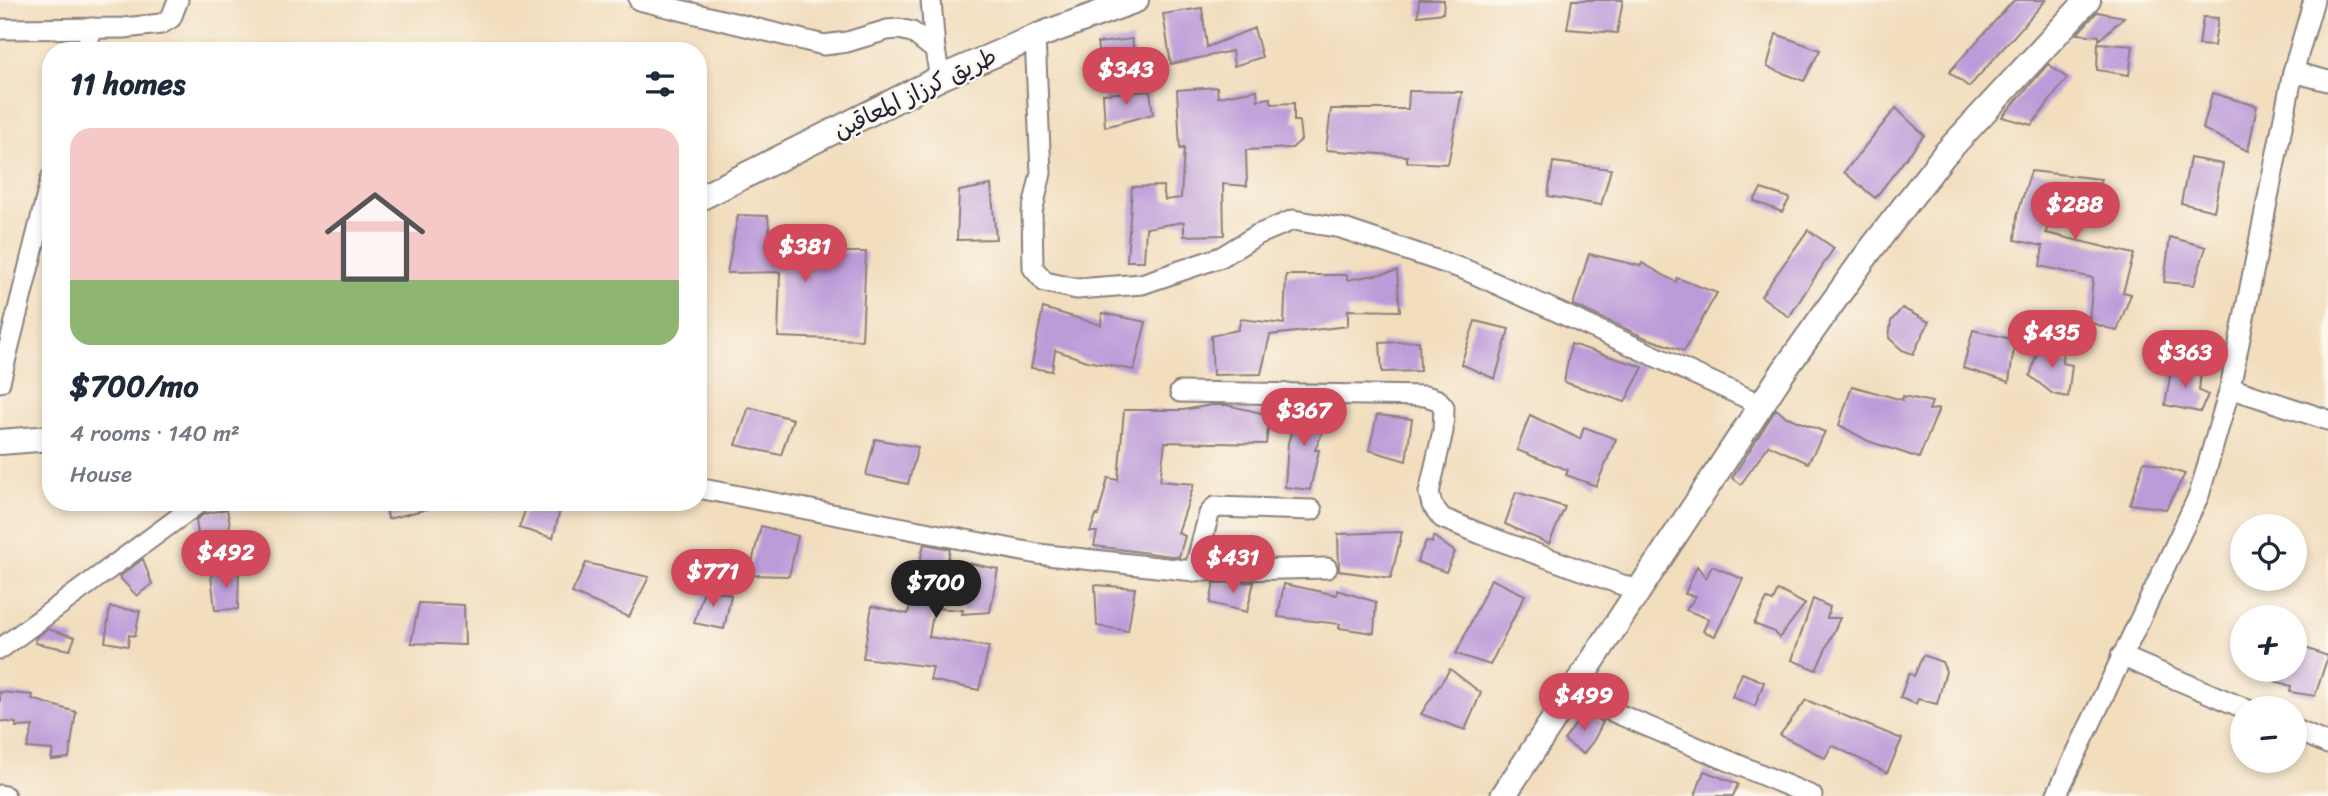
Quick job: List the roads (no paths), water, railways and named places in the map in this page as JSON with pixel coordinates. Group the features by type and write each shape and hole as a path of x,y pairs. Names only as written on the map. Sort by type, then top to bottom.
{"street":[{"path":"0,29 161,24 171,18 178,0"},
{"path":"639,0 824,45 899,29 912,32 935,50"},
{"path":"931,0 940,78"},
{"name":"طريق كرزاز المعاقين","path":"707,194 940,78 1035,37 1136,0"},
{"path":"1503,796 1762,405 1868,253 1944,155 2088,0"},
{"path":"2056,796 2199,495 2230,388 2293,72 2315,0"},
{"path":"88,42 92,28"},
{"path":"1035,37 1041,173 1032,212 1032,257 1033,268 1045,282 1077,289 1142,284 1221,257 1257,235 1293,220 1341,228 1466,270 1762,405"},
{"path":"2293,72 2328,81"},
{"path":"0,382 42,214"},
{"path":"2230,388 2328,420"},
{"path":"1180,392 1353,393 1426,396 1438,400 1444,407 1443,431 1429,493 1432,505 1443,518 1639,591"},
{"path":"0,442 42,439"},
{"path":"707,490 1038,554 1194,571 1327,568"},
{"path":"1194,571 1209,514 1215,506 1312,510"},
{"path":"0,649 188,511"},
{"path":"2121,656 2230,702"},
{"path":"1571,694 1812,796"},
{"path":"2307,735 2328,744"},
{"path":"0,795 5,796"}]}
